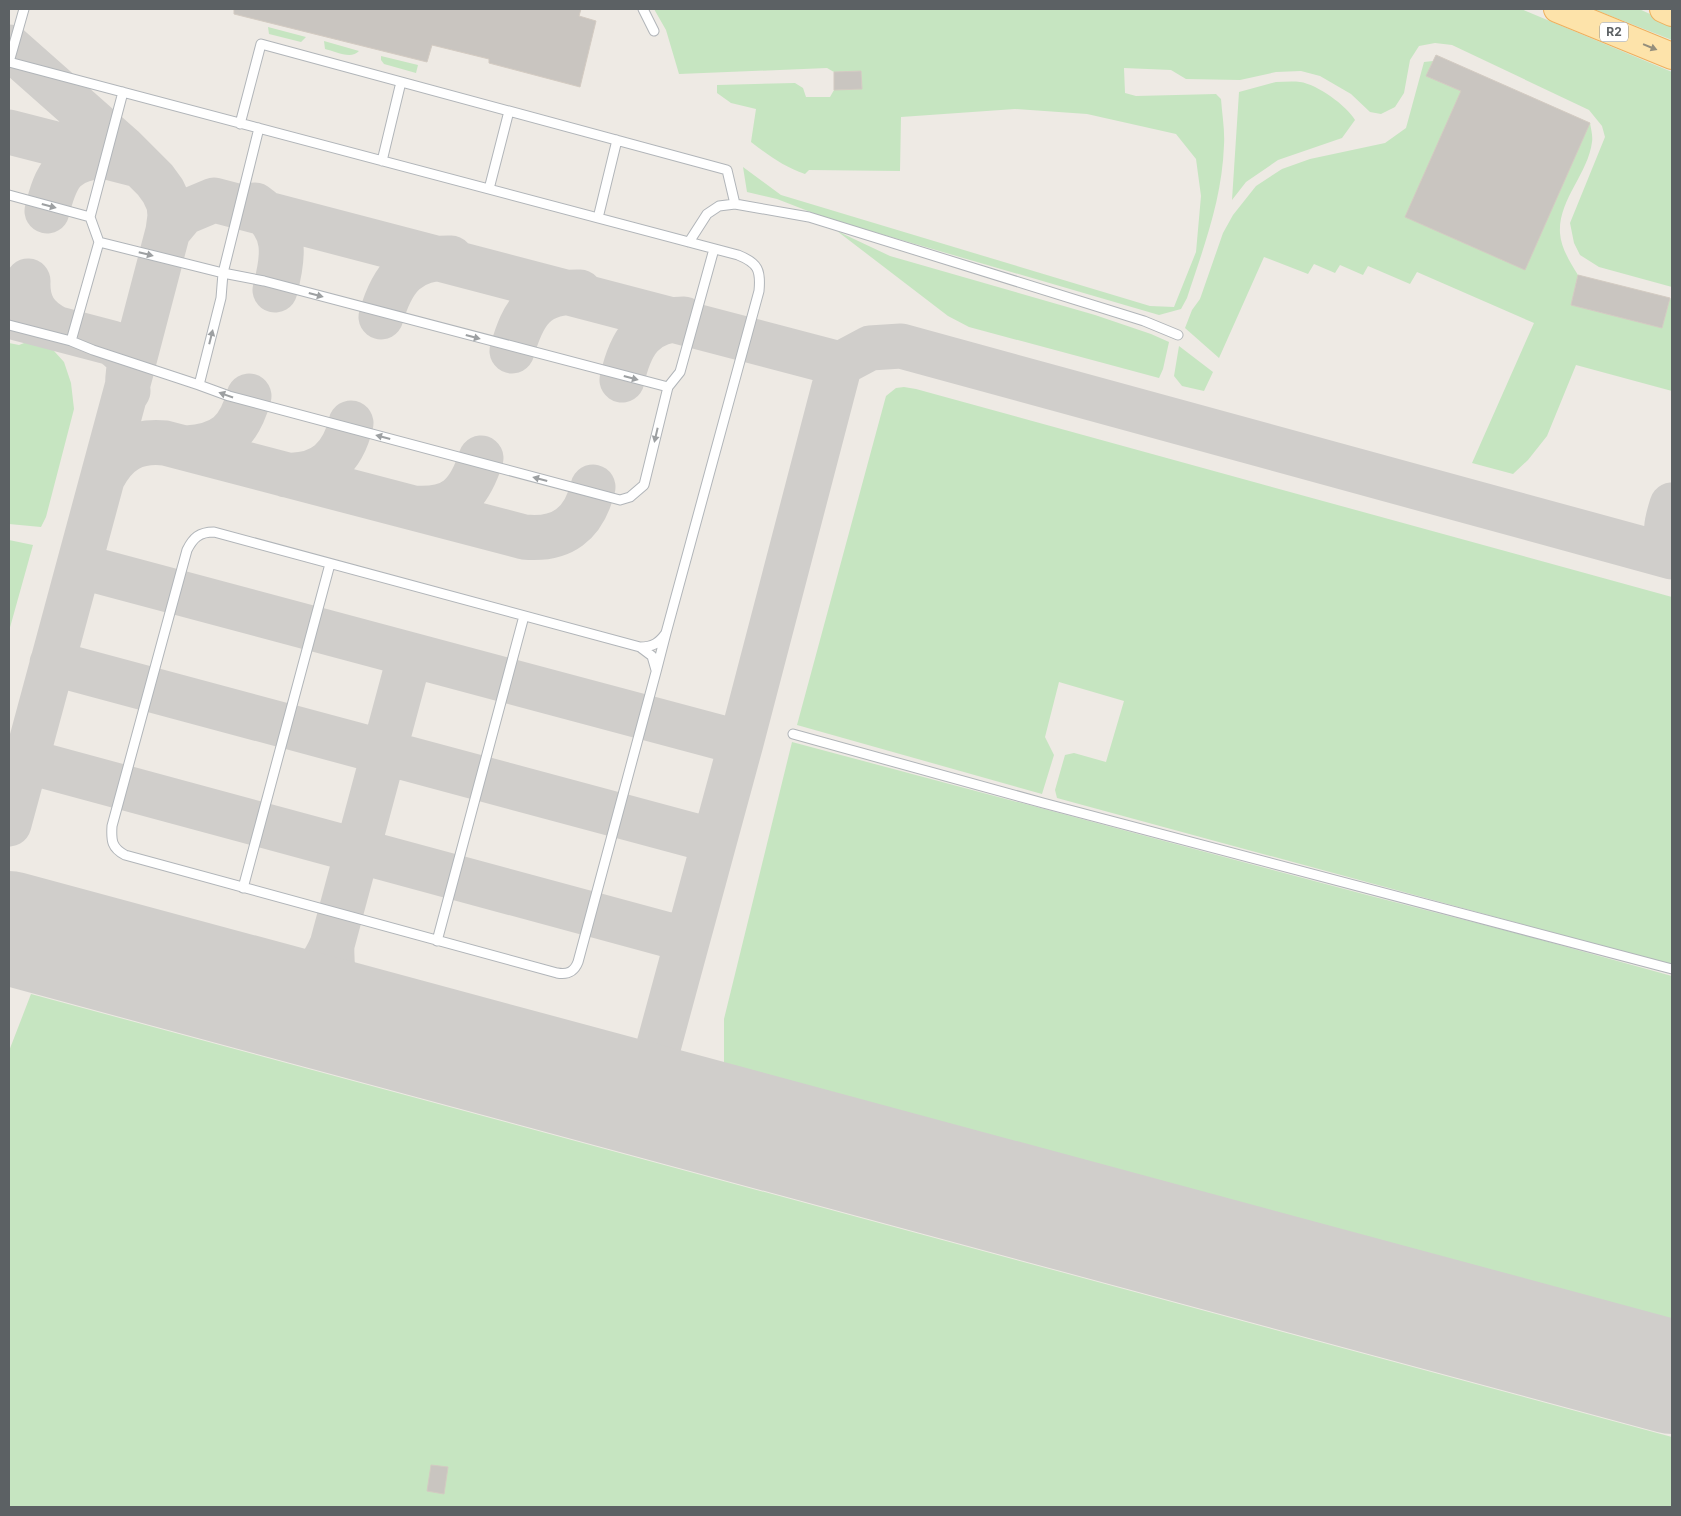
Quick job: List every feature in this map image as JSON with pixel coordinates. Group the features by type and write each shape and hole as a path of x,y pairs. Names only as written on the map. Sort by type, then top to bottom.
{"main road":[{"name":"R2","path":"1557,9 1672,56"},
{"path":"1663,9 1672,13"}],"lane":[{"path":"24,9 9,62 738,255 748,259 756,266 760,277 759,291 656,672 575,968 570,973 557,973 437,941 125,856 117,851 112,842 111,835 115,817 182,569 190,543 196,536 205,532 214,532 640,647 652,656 656,672"},
{"path":"643,9 654,31"},
{"path":"240,124 261,44 727,170 735,204"},
{"path":"382,161 401,82"},
{"path":"71,342 99,242 90,217 123,92"},
{"path":"489,189 509,111"},
{"path":"199,385 220,298 222,273 259,128"},
{"path":"598,218 617,140"},
{"path":"9,195 90,217"},
{"path":"689,242 707,214 719,206 735,204 809,217 1144,321 1178,335"},
{"path":"99,242 222,273 264,281 668,387"},
{"path":"9,325 71,342 238,399 620,500 630,497 644,485 668,387 680,372 714,249"},
{"path":"243,888 330,564"},
{"path":"437,941 524,616"},
{"path":"640,647 654,645 661,641 666,633"},
{"path":"793,734 1044,803 1672,969"}],"green space":[{"path":"654,9 1521,9 1672,72 1672,287 1599,267 1580,255 1574,243 1570,223 1605,137 1602,126 1589,110 1452,45 1435,43 1419,46 1410,60 1404,93 1395,107 1381,114 1370,112 1351,94 1320,76 1301,71 1276,72 1240,80 1186,79 1171,70 1124,68 1125,93 1136,96 1216,94 1221,99 1224,134 1223,165 1216,204 1206,241 1187,298 1181,309 1159,315 826,218 777,199 747,192 743,167 781,195 1150,306 1174,307 1196,252 1201,196 1196,159 1176,134 1087,114 1015,109 901,117 900,171 809,170 805,174 783,164 751,142 756,109 731,103 717,93 717,85 795,83 803,88 806,97 830,97 834,90 862,89 861,71 834,72 827,68 679,74 666,30"},
{"path":"1593,9 1639,9 1672,24 1672,40"},
{"path":"268,27 306,37 301,42 269,34"},
{"path":"324,41 359,51 352,55 338,53 325,49"},
{"path":"381,56 418,65 416,73 384,64"},
{"path":"1433,61 1427,76 1461,91 1590,123 1592,140 1589,154 1568,198 1561,221 1560,233 1562,244 1578,275 1571,305 1662,328 1670,298 1672,302 1672,391 1576,365 1547,436 1528,460 1513,474 1472,463 1534,323 1417,272 1410,284 1368,266 1363,275 1340,265 1335,273 1314,264 1308,274 1264,257 1219,358 1185,328 1192,310 1200,299 1223,233 1233,215 1256,186 1282,169 1310,159 1385,143 1406,128 1424,62"},
{"path":"1276,82 1300,82 1315,87 1339,102 1355,120 1342,138 1278,160 1246,182 1232,200 1239,92"},
{"path":"837,231 890,256 1095,315 1151,334 1169,342 1163,369 1159,378 969,327 948,316"},
{"path":"37,338 45,341 64,362 71,383 74,409 46,517 41,527 9,524 9,343 19,345"},
{"path":"1179,346 1213,372 1204,391 1182,386 1174,376"},
{"path":"904,387 1672,597 1672,965 1057,798 1055,790 1065,755 1074,753 1106,762 1124,701 1059,682 1045,737 1054,755 1042,794 797,725 886,396 896,388"},
{"path":"9,540 33,545 9,631"},
{"path":"792,742 1672,976 1672,1319 724,1063 724,1019"},
{"path":"31,994 1672,1437 1672,1507 9,1507 9,1051"}],"building":[{"path":"234,9 581,9 579,16 596,21 580,87 489,63 489,59 432,45 427,62 234,14"},
{"path":"1436,55 1590,123 1525,270 1405,217 1461,91 1426,76"},
{"path":"861,71 862,89 834,90 834,72"},
{"path":"1578,275 1670,298 1662,328 1571,305"},
{"path":"431,1465 448,1467 444,1494 427,1491"}],"taxiway":[{"path":"9,47 122,147 155,180 169,204 170,216 168,231 130,376 9,824"},
{"path":"9,132 138,165"},
{"path":"47,211 54,188 64,171 79,161 103,156"},
{"path":"168,231 183,213 214,200 840,364 741,743 644,1100"},
{"path":"255,205 273,223 281,243 280,266 275,290"},
{"path":"381,317 391,292 404,273 423,261 451,258"},
{"path":"28,281 29,297 34,309 43,320 56,328"},
{"path":"512,351 526,315 533,307 552,295 580,292"},
{"path":"9,316 112,343 120,349 128,360 128,391"},
{"path":"622,380 634,345 648,329 670,320 684,319"},
{"path":"840,364 870,348 901,346 1672,557"},
{"path":"187,448 211,444 228,434 240,419 249,396"},
{"path":"286,475 311,473 329,463 343,446 351,423"},
{"path":"103,477 114,460 128,449 145,443 165,443 524,537 538,538 560,533 577,520 584,511 593,487"},
{"path":"413,508 439,507 458,498 471,482 481,458"},
{"path":"1672,505 1667,521 1669,542 1672,547"},
{"path":"79,566 741,743"},
{"path":"374,1027 354,1010 336,983 333,972 332,945 410,655"},
{"path":"52,663 714,841"},
{"path":"26,761 687,940"},
{"path":"9,907 22,922 51,940"},
{"path":"244,992 273,992 297,986 308,980 317,971 332,945"}],"runway":[{"path":"9,928 1672,1377"}]}
